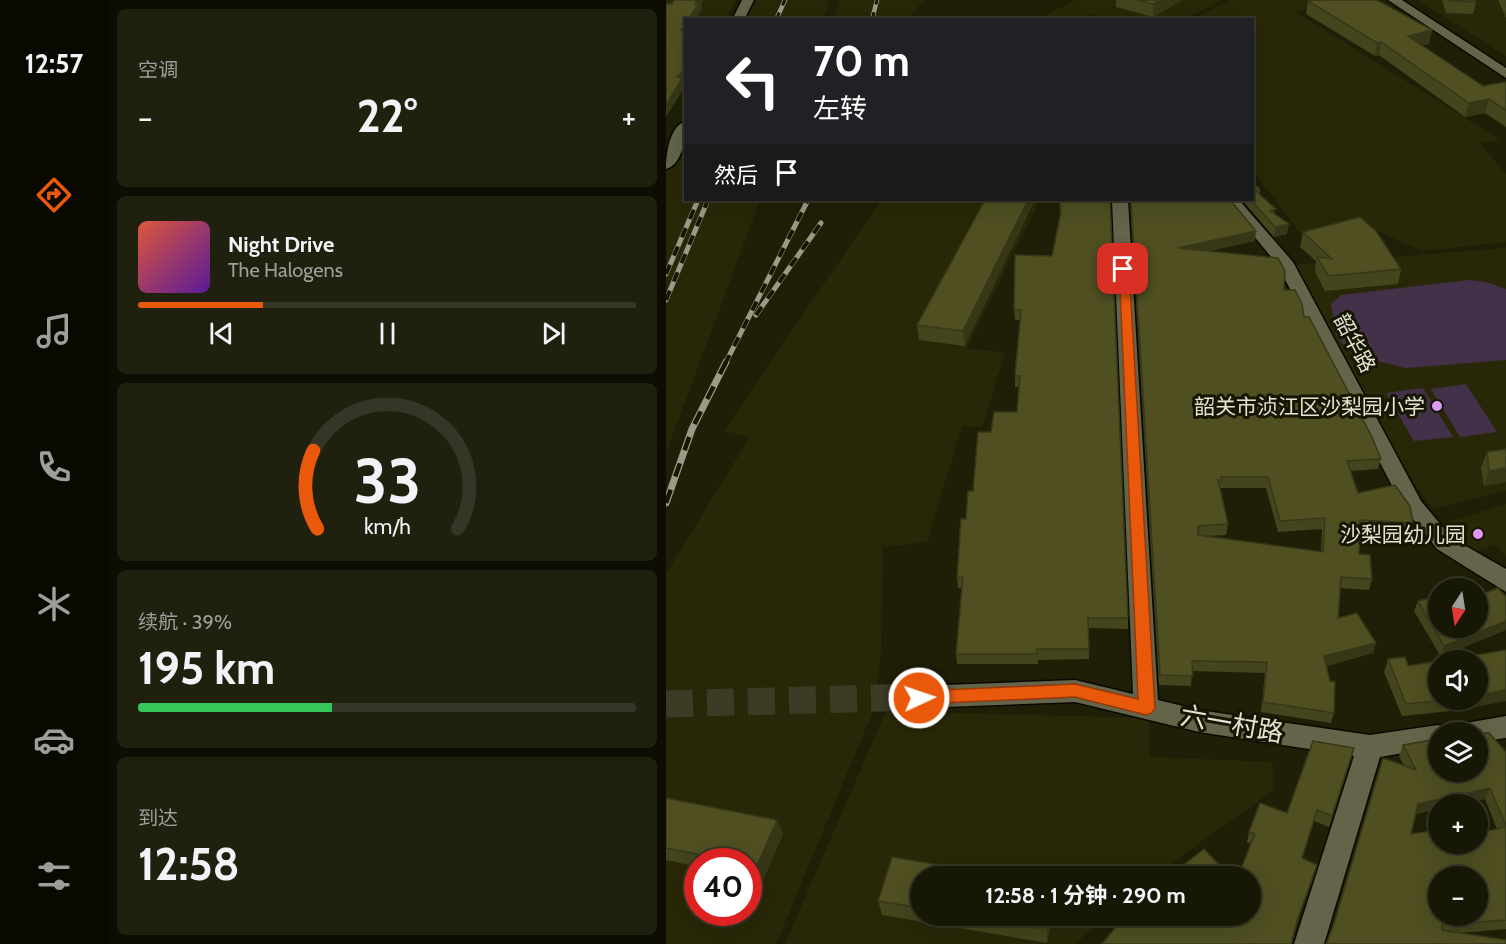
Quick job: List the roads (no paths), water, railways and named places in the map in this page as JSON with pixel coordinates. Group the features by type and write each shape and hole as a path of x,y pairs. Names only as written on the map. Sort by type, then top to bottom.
{"street":[{"path":"739,18 748,0"},
{"path":"1394,0 1506,74"},
{"path":"666,165 684,129"},
{"path":"1120,201 1146,708"},
{"name":"韶华路","path":"1232,201 1285,262 1413,505 1429,527 1451,549 1496,572 1506,583"},
{"name":"六一村路","path":"919,698 1075,691 1199,721 1370,747 1428,738"},
{"path":"1488,729 1506,727"},
{"path":"1308,944 1370,747"}],"tunnel":[{"path":"666,704 919,697"}],"railway":[{"path":"777,18 785,0"},
{"path":"872,18 877,0"},
{"path":"666,274 698,201"},
{"path":"666,300 708,201"},
{"path":"725,364 807,201"},
{"path":"756,315 821,223"},
{"path":"666,503 692,429 726,362"}],"place":[{"name":"韶关市浈江区沙梨园小学","path":"1437,406"},
{"name":"沙梨园幼儿园","path":"1478,534"}]}
